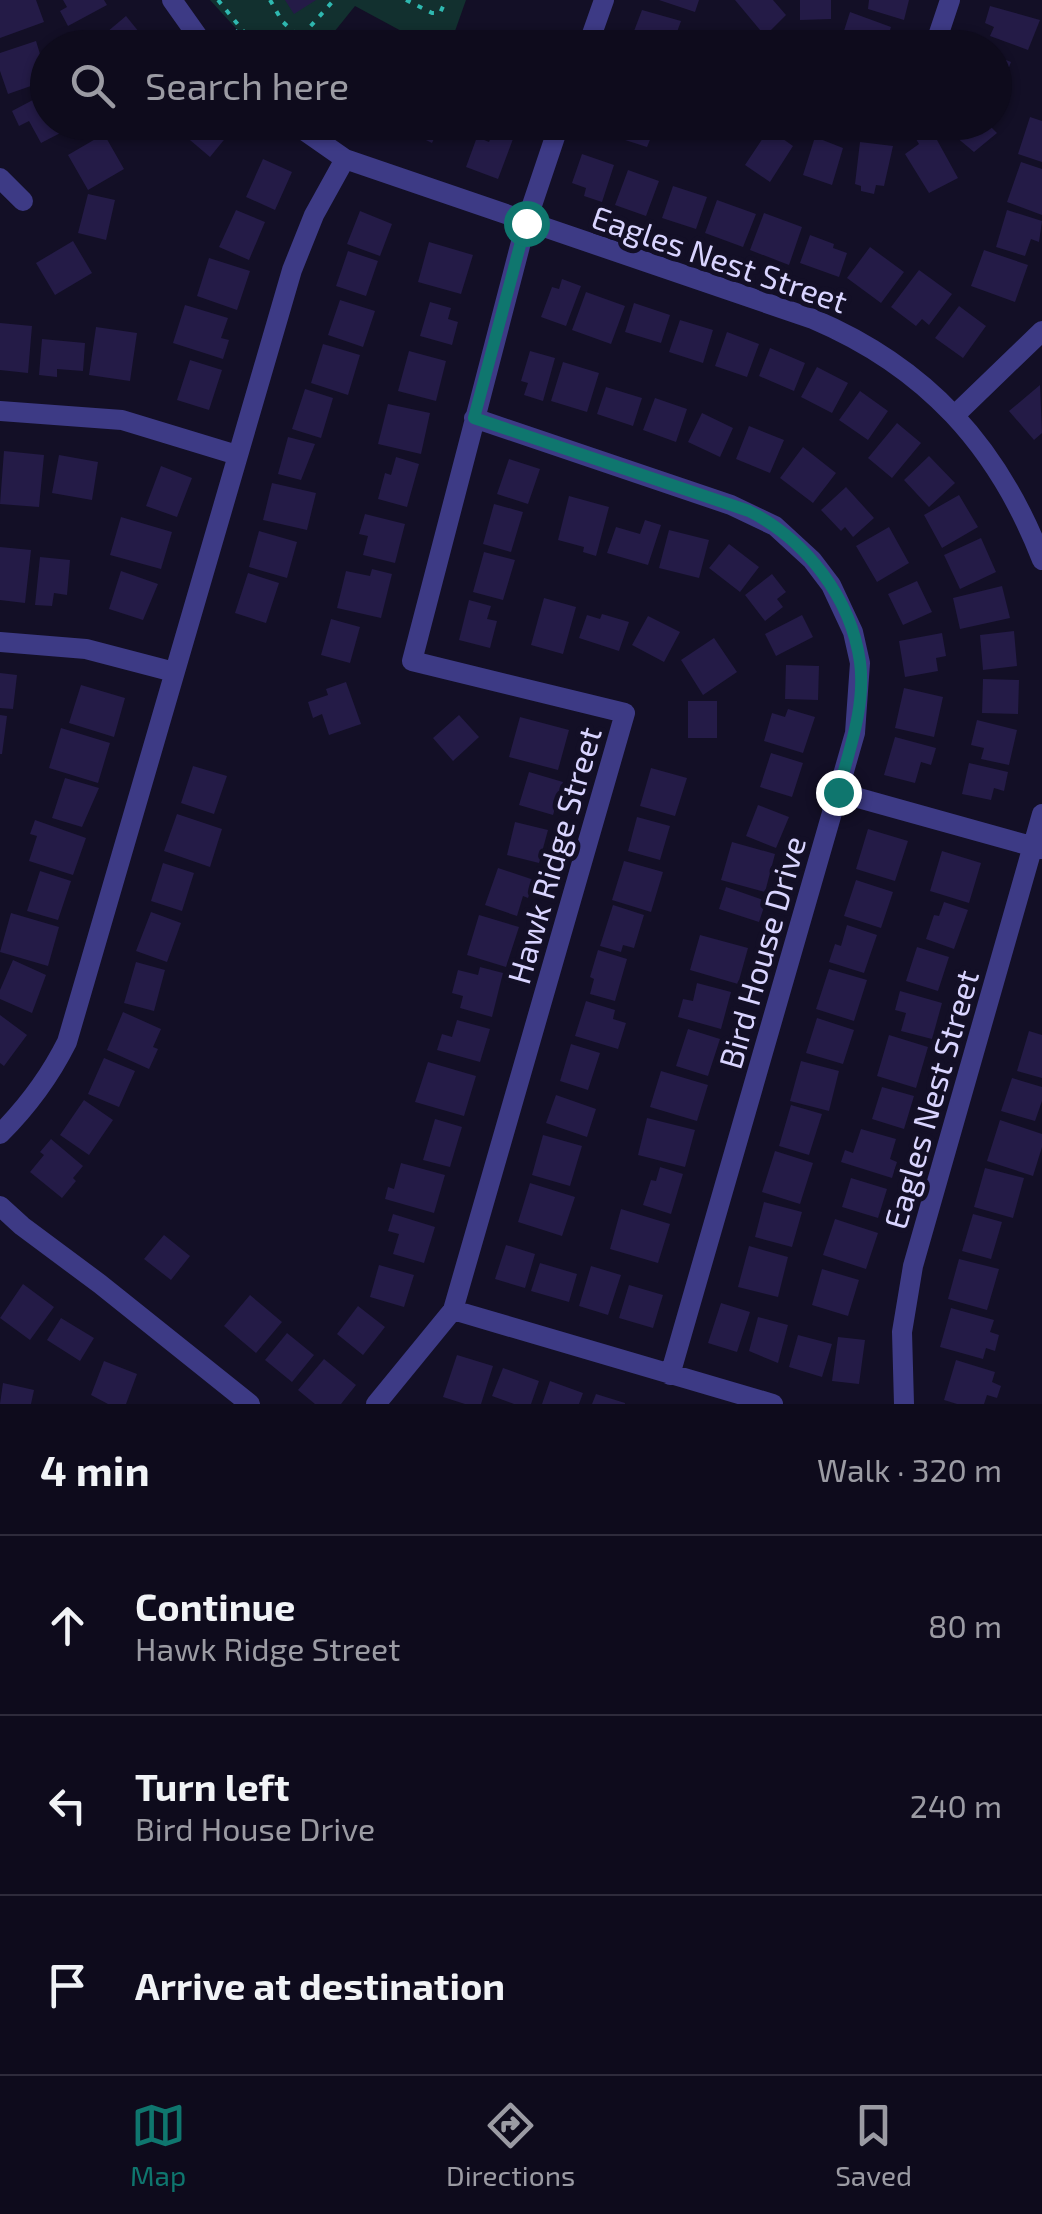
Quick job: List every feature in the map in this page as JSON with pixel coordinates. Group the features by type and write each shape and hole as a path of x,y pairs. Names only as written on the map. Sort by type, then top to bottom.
{"street":[{"path":"172,0 193,30"},
{"path":"593,30 604,0"},
{"path":"940,30 950,0"},
{"name":"Eagles Nest Street","path":"318,140 345,159 750,296 838,329 879,351 910,373 955,415 993,462 1017,502 1042,560"},
{"name":"Hawk Ridge Street","path":"376,1404 453,1310 624,713 412,661 526,223 554,140"},
{"path":"0,1134 34,1098 67,1042 292,270 314,215 345,159"},
{"path":"0,178 23,201"},
{"path":"955,415 1042,331"},
{"path":"0,411 122,420 237,454"},
{"name":"Bird House Drive","path":"474,418 749,511 775,526 822,573 842,605 860,664 854,733 670,1375"},
{"path":"0,642 86,649 174,672"},
{"path":"838,792 1038,848"},
{"name":"Eagles Nest Street","path":"904,1404 902,1332 913,1266 1038,848 1042,814"},
{"path":"0,1206 250,1404"},
{"path":"453,1310 772,1404"}],"path":[{"path":"218,0 240,29"},
{"path":"270,0 292,30"},
{"path":"307,30 334,0"},
{"path":"406,0 432,13 440,12 446,0"}],"green space":[{"path":"210,0 466,0 455,30 399,30 355,6 336,30 237,30"}],"building":[{"path":"0,0 36,0 44,22 0,38"},
{"path":"63,0 104,0 107,5 68,26 60,11 67,7"},
{"path":"285,0 316,0 294,14"},
{"path":"659,0 699,0 695,12"},
{"path":"735,0 773,0 786,15 771,30 760,30"},
{"path":"800,0 831,0 831,19 800,20"},
{"path":"869,0 909,0 904,20 868,9"},
{"path":"990,6 1040,20 1028,50 1012,44 1012,30 993,30 994,27 985,23"},
{"path":"642,10 681,21 678,30 634,30"},
{"path":"850,12 891,27 890,30 844,30"},
{"path":"126,16 137,30 109,30"},
{"path":"30,43 30,86 8,94 0,71 0,53"},
{"path":"30,102 30,123 19,126 12,111"},
{"path":"1030,117 1042,121 1042,162 1018,154"},
{"path":"94,140 107,140 124,169 88,190 68,155"},
{"path":"190,140 224,140 210,157"},
{"path":"476,140 513,140 498,179 466,167"},
{"path":"625,140 650,140 647,147"},
{"path":"762,140 785,140 793,146 770,182 745,165"},
{"path":"814,140 843,148 832,185 803,175"},
{"path":"917,140 937,140 958,178 929,193 905,154 919,144"},
{"path":"960,140 989,140 974,152"},
{"path":"860,142 893,146 884,186 876,185 874,194 861,191 861,186 855,184"},
{"path":"582,154 614,165 602,202 584,196 586,188 572,183"},
{"path":"263,159 292,172 275,210 246,197"},
{"path":"1021,162 1042,169 1042,215 1007,202"},
{"path":"628,170 659,181 646,216 615,205"},
{"path":"673,186 707,197 696,229 662,218"},
{"path":"88,194 115,200 106,240 78,233"},
{"path":"717,200 756,214 743,247 705,233"},
{"path":"236,210 265,222 249,260 219,247"},
{"path":"1007,210 1042,221 1039,242 1031,239 1025,256 996,247"},
{"path":"360,211 392,224 380,256 347,244"},
{"path":"764,213 802,227 789,265 750,250"},
{"path":"810,235 847,253 839,277 800,263"},
{"path":"73,241 92,273 55,295 36,263"},
{"path":"429,242 473,255 461,294 418,282"},
{"path":"870,247 904,272 881,303 847,278"},
{"path":"984,250 1028,265 1015,302 971,286"},
{"path":"348,251 378,261 366,296 336,286"},
{"path":"209,258 250,271 237,310 197,296"},
{"path":"919,270 952,294 929,325 922,319 916,326 891,307"},
{"path":"562,279 581,286 566,326 541,317 552,287 559,289"},
{"path":"586,292 625,306 611,344 572,330"},
{"path":"340,300 375,311 363,347 328,335"},
{"path":"430,302 451,308 448,319 458,322 452,345 420,336"},
{"path":"634,303 670,315 661,343 625,332"},
{"path":"185,305 228,318 221,338 229,340 223,359 173,343"},
{"path":"959,306 986,326 963,358 935,338"},
{"path":"680,320 713,330 703,363 669,352"},
{"path":"0,323 32,326 28,373 0,370"},
{"path":"96,327 137,333 130,381 89,375"},
{"path":"727,332 759,344 747,377 715,366"},
{"path":"42,339 85,343 83,371 57,369 57,377 39,375"},
{"path":"323,344 360,355 348,395 311,383"},
{"path":"770,348 805,363 794,391 759,376"},
{"path":"409,351 446,361 436,401 398,391"},
{"path":"530,351 555,358 543,401 524,395 528,383 521,381"},
{"path":"190,360 222,370 209,410 177,400"},
{"path":"563,362 599,373 587,412 551,401"},
{"path":"817,367 848,383 832,413 801,397"},
{"path":"1040,385 1042,433 1034,440 1009,411"},
{"path":"606,387 642,398 633,426 597,414"},
{"path":"305,389 333,398 321,438 292,429"},
{"path":"860,391 888,411 868,440 839,420"},
{"path":"655,398 687,409 676,442 643,430"},
{"path":"388,404 430,413 421,454 378,444"},
{"path":"702,413 733,428 720,457 688,442"},
{"path":"897,423 921,443 892,478 868,458"},
{"path":"749,426 784,440 770,473 736,459"},
{"path":"288,437 315,444 301,480 278,474"},
{"path":"803,447 836,473 813,503 780,478"},
{"path":"4,451 44,455 39,507 0,504"},
{"path":"59,455 98,462 92,500 52,493"},
{"path":"929,456 955,483 929,507 904,480"},
{"path":"396,457 419,464 407,507 378,499 385,473 391,475"},
{"path":"509,459 540,469 528,504 497,494"},
{"path":"161,466 192,478 177,517 146,506"},
{"path":"272,483 316,493 307,530 263,520"},
{"path":"846,487 874,518 853,537 845,527 841,531 821,510"},
{"path":"959,495 978,527 942,548 924,515"},
{"path":"569,496 609,507 596,556 583,552 584,547 558,540"},
{"path":"494,504 523,512 511,552 483,544"},
{"path":"365,514 405,524 395,563 363,555 368,536 359,534"},
{"path":"121,517 172,532 161,569 110,555"},
{"path":"645,520 661,525 648,565 607,553 616,527 640,534"},
{"path":"889,527 909,563 877,582 856,546"},
{"path":"669,530 709,540 699,578 659,568"},
{"path":"259,531 297,542 287,578 249,567"},
{"path":"981,538 996,572 960,589 944,555"},
{"path":"729,544 759,567 740,592 709,568"},
{"path":"0,547 31,550 25,603 0,600"},
{"path":"484,552 515,560 503,600 473,592"},
{"path":"40,557 70,560 67,595 54,593 52,606 35,605"},
{"path":"372,569 392,574 381,618 337,608 346,571 370,576"},
{"path":"121,571 158,584 143,620 109,609"},
{"path":"248,573 279,583 266,623 235,613"},
{"path":"772,574 786,592 777,599 783,607 765,621 745,595"},
{"path":"917,581 932,612 903,625 888,594"},
{"path":"1002,586 1010,618 960,629 953,598"},
{"path":"544,598 576,607 563,654 531,645"},
{"path":"469,600 491,606 487,619 497,621 490,648 459,640"},
{"path":"602,614 629,622 619,651 579,638 587,615 600,619"},
{"path":"802,615 813,637 776,656 765,634"},
{"path":"648,616 680,632 664,662 632,645"},
{"path":"331,619 360,627 350,663 321,655"},
{"path":"1014,631 1017,666 983,670 980,635"},
{"path":"942,633 946,656 936,658 938,671 905,677 899,641"},
{"path":"714,638 737,672 703,695 681,660"},
{"path":"786,665 819,666 818,700 785,699"},
{"path":"0,673 17,675 13,709 0,708"},
{"path":"983,679 1019,680 1018,714 982,713"},
{"path":"346,682 361,724 329,735 322,714 313,718 308,702 328,695 326,689"},
{"path":"81,685 125,698 114,737 69,723"},
{"path":"904,688 943,697 934,737 895,728"},
{"path":"688,701 717,701 717,738 688,738"},
{"path":"788,709 815,717 803,753 764,741 772,713 785,717"},
{"path":"0,715 7,716 2,754 0,754"},
{"path":"459,715 479,737 453,761 433,738"},
{"path":"520,717 569,730 558,770 509,757"},
{"path":"977,720 1017,730 1009,765 981,759 984,748 971,745"},
{"path":"61,728 110,743 98,783 49,768"},
{"path":"895,737 936,748 931,765 921,762 915,783 884,775"},
{"path":"771,753 803,763 792,797 760,787"},
{"path":"969,763 1008,772 1004,791 994,788 991,800 962,794"},
{"path":"193,766 227,776 214,814 181,803"},
{"path":"651,768 687,778 675,816 640,806"},
{"path":"529,772 563,782 553,815 519,805"},
{"path":"65,778 99,788 82,827 52,818"},
{"path":"758,805 789,817 776,848 746,836"},
{"path":"177,814 222,829 210,867 164,851"},
{"path":"637,817 670,826 660,860 628,851"},
{"path":"35,820 86,838 73,875 29,861 37,836 30,834"},
{"path":"515,822 548,830 539,863 507,855"},
{"path":"868,829 908,841 895,881 856,869"},
{"path":"732,842 775,854 765,892 721,880"},
{"path":"942,851 981,863 969,903 930,891"},
{"path":"624,861 663,872 651,912 612,900"},
{"path":"163,863 194,873 182,911 151,901"},
{"path":"498,868 534,880 528,898 523,896 517,916 485,905"},
{"path":"40,871 71,881 58,920 27,911"},
{"path":"856,880 893,892 881,928 844,916"},
{"path":"726,887 766,901 759,922 719,909"},
{"path":"944,902 968,910 954,949 926,939 934,915 939,916"},
{"path":"613,905 644,915 634,948 623,945 621,952 600,946"},
{"path":"151,912 181,923 167,962 136,951"},
{"path":"11,913 59,927 48,966 0,952"},
{"path":"479,915 519,927 506,967 467,955"},
{"path":"847,925 877,935 864,973 829,962 835,944 841,946"},
{"path":"700,935 748,948 738,984 690,970"},
{"path":"917,947 949,957 938,991 906,981"},
{"path":"598,950 627,959 615,1001 590,994 594,979 590,977"},
{"path":"13,960 46,975 32,1013 0,999"},
{"path":"136,962 165,970 154,1011 124,1003"},
{"path":"480,967 503,973 492,1017 460,1008 463,996 452,993 458,970 478,975"},
{"path":"829,969 867,980 854,1021 816,1009"},
{"path":"697,983 731,992 721,1029 678,1017 683,999 693,1001"},
{"path":"900,991 942,1003 932,1039 901,1031 906,1013 895,1010"},
{"path":"586,1001 615,1010 613,1019 626,1023 618,1049 575,1036"},
{"path":"123,1012 161,1029 149,1069 107,1050"},
{"path":"0,1015 27,1035 4,1066 0,1063"},
{"path":"817,1018 854,1030 843,1064 806,1053"},
{"path":"457,1020 490,1029 480,1062 437,1050 442,1034 452,1037"},
{"path":"688,1029 720,1039 708,1076 676,1066"},
{"path":"1029,1031 1042,1035 1042,1078 1017,1071"},
{"path":"889,1035 928,1047 916,1088 877,1076"},
{"path":"571,1044 600,1053 588,1090 560,1081"},
{"path":"104,1058 135,1071 119,1107 88,1094"},
{"path":"801,1061 839,1071 829,1111 790,1101"},
{"path":"428,1062 476,1076 464,1116 415,1102"},
{"path":"661,1071 708,1085 697,1121 650,1107"},
{"path":"1012,1078 1042,1087 1035,1121 1001,1111"},
{"path":"882,1087 914,1096 904,1129 872,1119"},
{"path":"556,1095 596,1109 587,1137 546,1123"},
{"path":"84,1100 113,1120 89,1155 60,1135"},
{"path":"791,1105 822,1114 809,1155 779,1146"},
{"path":"647,1118 695,1130 685,1167 638,1155"},
{"path":"435,1119 462,1127 450,1167 423,1160"},
{"path":"1000,1120 1042,1134 1033,1176 987,1161"},
{"path":"861,1129 896,1139 890,1159 897,1162 892,1178 841,1162 845,1150 853,1153"},
{"path":"543,1135 582,1146 570,1186 532,1175"},
{"path":"51,1139 83,1166 62,1198 30,1172"},
{"path":"775,1151 813,1163 800,1204 762,1192"},
{"path":"401,1163 445,1175 434,1213 385,1199 388,1187 394,1189"},
{"path":"660,1167 683,1174 671,1214 643,1205"},
{"path":"985,1168 1024,1178 1013,1218 974,1207"},
{"path":"851,1178 887,1189 878,1218 842,1207"},
{"path":"530,1183 575,1197 562,1236 518,1222"},
{"path":"764,1202 802,1212 792,1247 755,1237"},
{"path":"621,1209 670,1224 658,1263 610,1249"},
{"path":"393,1214 435,1227 424,1263 393,1254 399,1234 388,1231"},
{"path":"973,1214 1002,1222 991,1259 962,1251"},
{"path":"835,1219 878,1233 866,1269 823,1255"},
{"path":"164,1235 190,1256 171,1280 144,1259"},
{"path":"506,1245 535,1254 525,1288 495,1279"},
{"path":"749,1246 788,1257 778,1297 738,1287"},
{"path":"959,1259 999,1269 987,1310 948,1299"},
{"path":"540,1263 577,1274 569,1302 531,1291"},
{"path":"379,1265 414,1275 404,1307 370,1297"},
{"path":"591,1266 621,1275 608,1315 579,1306"},
{"path":"822,1269 859,1280 848,1316 812,1305"},
{"path":"23,1284 54,1307 30,1340 0,1318"},
{"path":"629,1285 663,1295 653,1328 619,1318"},
{"path":"250,1295 282,1322 256,1353 224,1326"},
{"path":"721,1303 750,1312 737,1352 708,1343"},
{"path":"358,1306 385,1327 363,1355 337,1334"},
{"path":"951,1308 994,1320 990,1332 999,1335 995,1351 986,1348 983,1359 940,1347"},
{"path":"758,1317 788,1325 778,1363 749,1351"},
{"path":"61,1318 94,1338 80,1361 47,1340"},
{"path":"287,1333 314,1355 292,1382 265,1360"},
{"path":"798,1335 832,1344 822,1377 789,1367"},
{"path":"838,1337 865,1340 859,1384 832,1381"},
{"path":"457,1355 493,1366 481,1404 443,1397"},
{"path":"324,1359 356,1385 341,1404 315,1404 298,1390"},
{"path":"956,1360 995,1372 992,1382 1001,1386 997,1398 987,1395 984,1404 944,1400"},
{"path":"104,1361 137,1374 126,1404 108,1404 91,1395"},
{"path":"503,1368 539,1381 531,1404 514,1404 492,1396"},
{"path":"550,1381 583,1393 579,1404 542,1404"},
{"path":"3,1383 34,1390 31,1404 0,1404"},
{"path":"596,1394 625,1403 625,1404 592,1404"}],"route":[{"path":"526,223 474,418 749,511 775,526 812,560 842,605 860,664 854,733 838,792"}]}
